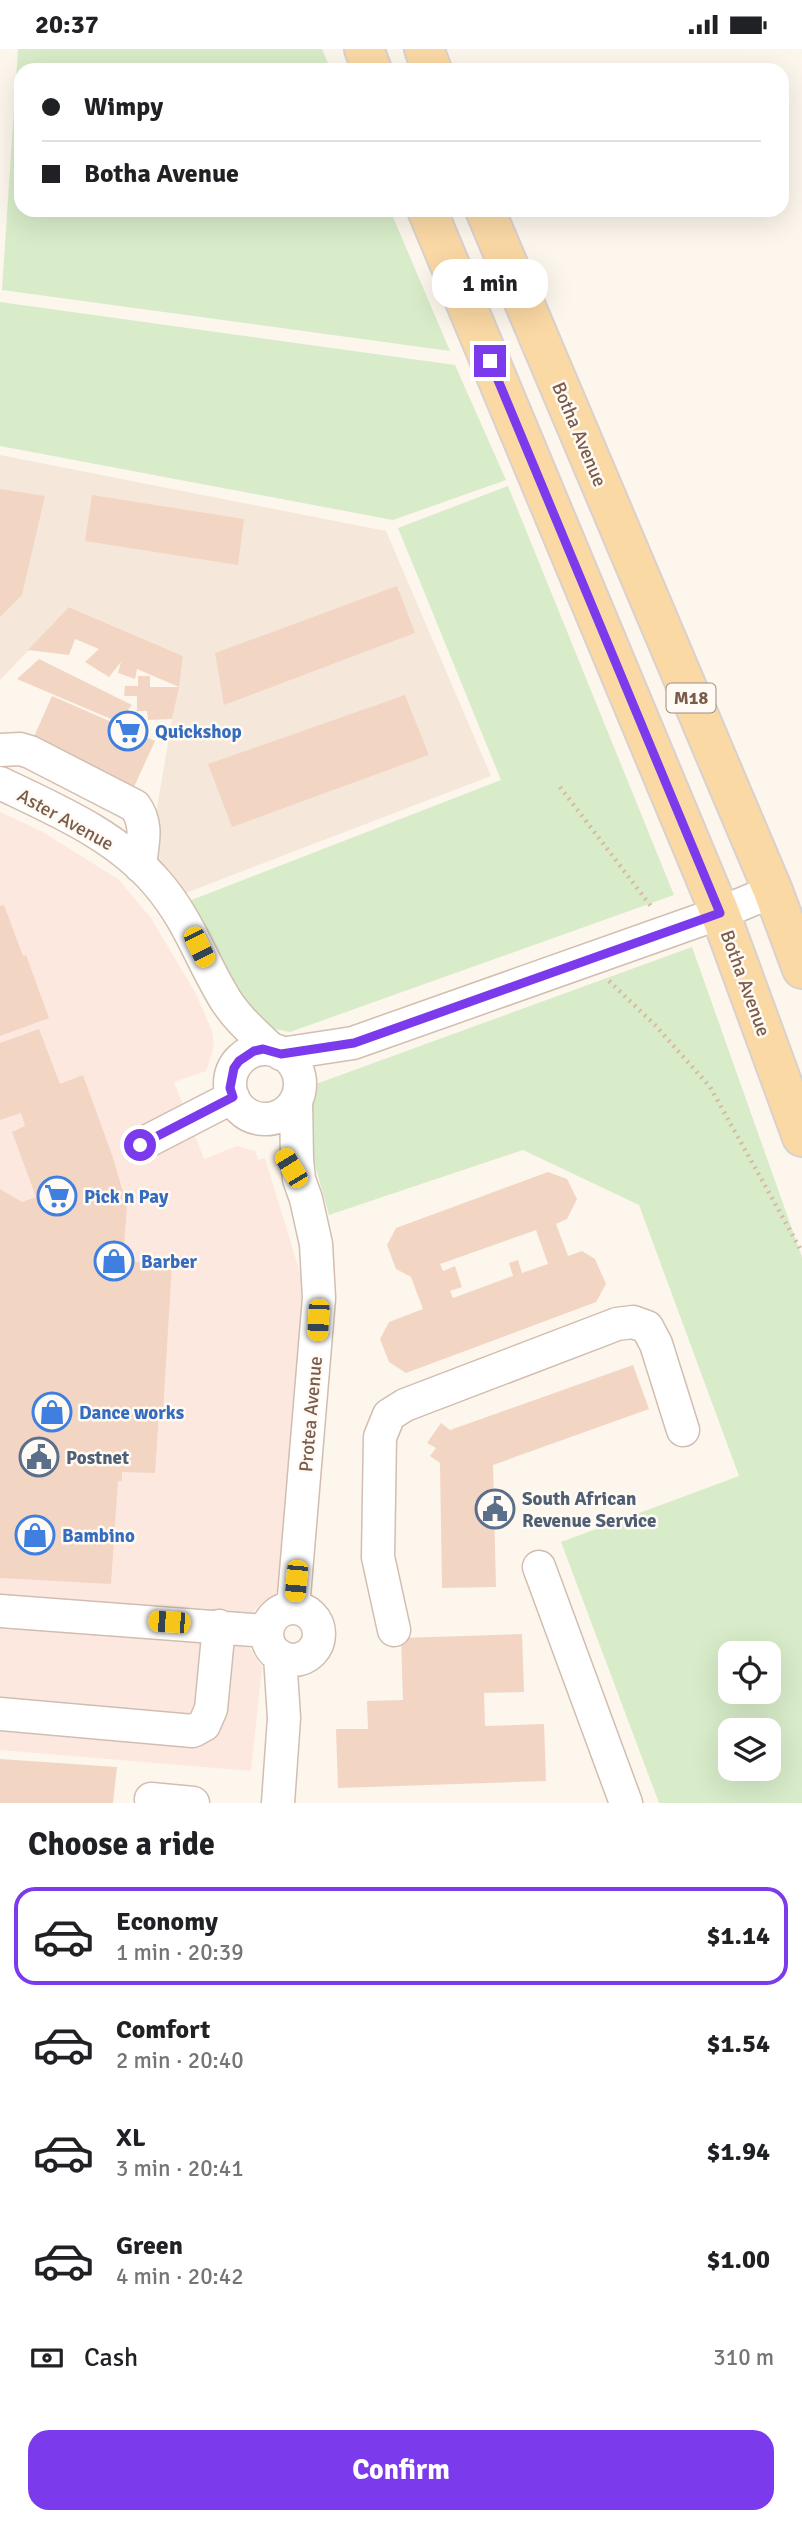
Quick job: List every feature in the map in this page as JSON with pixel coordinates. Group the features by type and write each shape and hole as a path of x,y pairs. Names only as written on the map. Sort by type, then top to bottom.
{"main road":[{"name":"Botha Avenue","path":"430,217 720,913 802,1137"},
{"name":"Botha Avenue","path":"488,217 772,891 802,969"}],"street":[{"path":"0,750 20,749 30,752 135,806 143,817 140,866"},
{"name":"Aster Avenue","path":"0,783 92,829 140,866 187,925 222,996 242,1020 276,1052"},
{"path":"354,1043 298,1092 291,1107 276,1117 258,1118 243,1111 233,1083 239,1061 254,1051 276,1052 354,1043 720,913 772,891"},
{"name":"Aster Avenue","path":"222,996 233,1083"},
{"path":"276,1052 296,1067 298,1092"},
{"path":"140,1145 233,1083"},
{"name":"Protea Avenue","path":"293,1608 319,1298 316,1244 299,1179 295,1137 298,1092"},
{"name":"Protea Avenue","path":"258,1118 299,1179"},
{"path":"394,1630 378,1557 380,1437 389,1415 405,1405 617,1324 633,1322 647,1327 656,1345 683,1430"},
{"path":"538,1567 626,1803"},
{"path":"0,1611 219,1626 284,1648 316,1646 318,1630 310,1614 293,1608 273,1617 284,1648 284,1718 278,1803"},
{"path":"0,1714 193,1731 204,1725 211,1709 219,1626"},
{"path":"151,1799 193,1803"}],"path":[{"path":"560,787 670,931"},
{"path":"587,960 656,1026 710,1087 802,1252"}],"shaded area":[{"path":"0,455 386,531 491,776 183,894 150,848 183,656 70,607 0,680"},
{"path":"0,812 41,831 118,879 151,918 196,994 212,1031 214,1047 206,1071 174,1082 204,1159 237,1146 255,1151 258,1160 265,1158 305,1289 279,1590 254,1610 249,1647 262,1667 251,1771 0,1750"}],"green space":[{"path":"18,49 322,49 328,63 17,63"},
{"path":"14,109 14,217 393,217 450,351 2,290"},
{"path":"0,302 455,365 506,480 393,520 0,446"},
{"path":"508,486 674,895 290,1032 256,1025 189,901 501,780 398,528"},
{"path":"692,947 802,1257 802,1803 659,1803 561,1542 739,1476 639,1205 523,1150 329,1215 304,1126 316,1084"}],"building":[{"path":"0,489 45,496 22,595 0,617"},
{"path":"92,495 244,519 238,565 85,541"},
{"path":"397,586 415,633 224,705 215,653"},
{"path":"69,607 183,656 179,687 137,669 135,679 118,673 121,662 109,677 85,662 99,649 75,639 69,655 28,650"},
{"path":"39,659 132,705 118,722 17,679"},
{"path":"138,676 150,676 150,687 179,687 172,719 148,720 147,711 137,711 137,696 124,696 125,686 138,686"},
{"path":"405,695 429,755 232,827 208,764"},
{"path":"52,696 155,741 134,787 32,741"},
{"path":"4,905 49,1018 0,1036 0,906"},
{"path":"39,1029 60,1084 83,1075 112,1155 127,1205 123,1261 172,1264 163,1412 159,1412 155,1473 122,1472 122,1481 118,1481 111,1584 0,1578 0,1189 22,1202 36,1197 12,1132 25,1126 21,1113 0,1120 0,1043"},
{"path":"548,1172 567,1179 577,1199 567,1219 556,1224 568,1256 582,1251 595,1259 606,1284 596,1302 406,1373 389,1362 380,1339 389,1322 423,1309 411,1277 396,1269 387,1245 396,1228","holes":["536,1230 548,1264 522,1273 518,1260 509,1263 513,1276 453,1298 450,1291 462,1287 455,1266 443,1271 440,1264"]},
{"path":"633,1365 649,1409 493,1465 496,1587 442,1588 440,1463 430,1456 436,1448 427,1443 441,1423 450,1430"},
{"path":"522,1634 524,1692 484,1693 485,1726 544,1724 546,1781 338,1788 336,1729 368,1729 367,1701 403,1700 401,1638"},
{"path":"0,1759 117,1767 113,1803 0,1803"}],"place":[{"name":"Quickshop","path":"128,731"},
{"name":"Pick n Pay","path":"57,1196"},
{"name":"Barber","path":"114,1261"},
{"name":"Dance works","path":"52,1412"},
{"name":"Postnet","path":"39,1457"},
{"name":"South African Revenue Service","path":"495,1509"},
{"name":"Bambino","path":"35,1535"}],"route":[{"path":"140,1145 233,1097 230,1088 234,1068 246,1055 254,1051 263,1049 281,1054 354,1043 720,913 490,361"}]}
